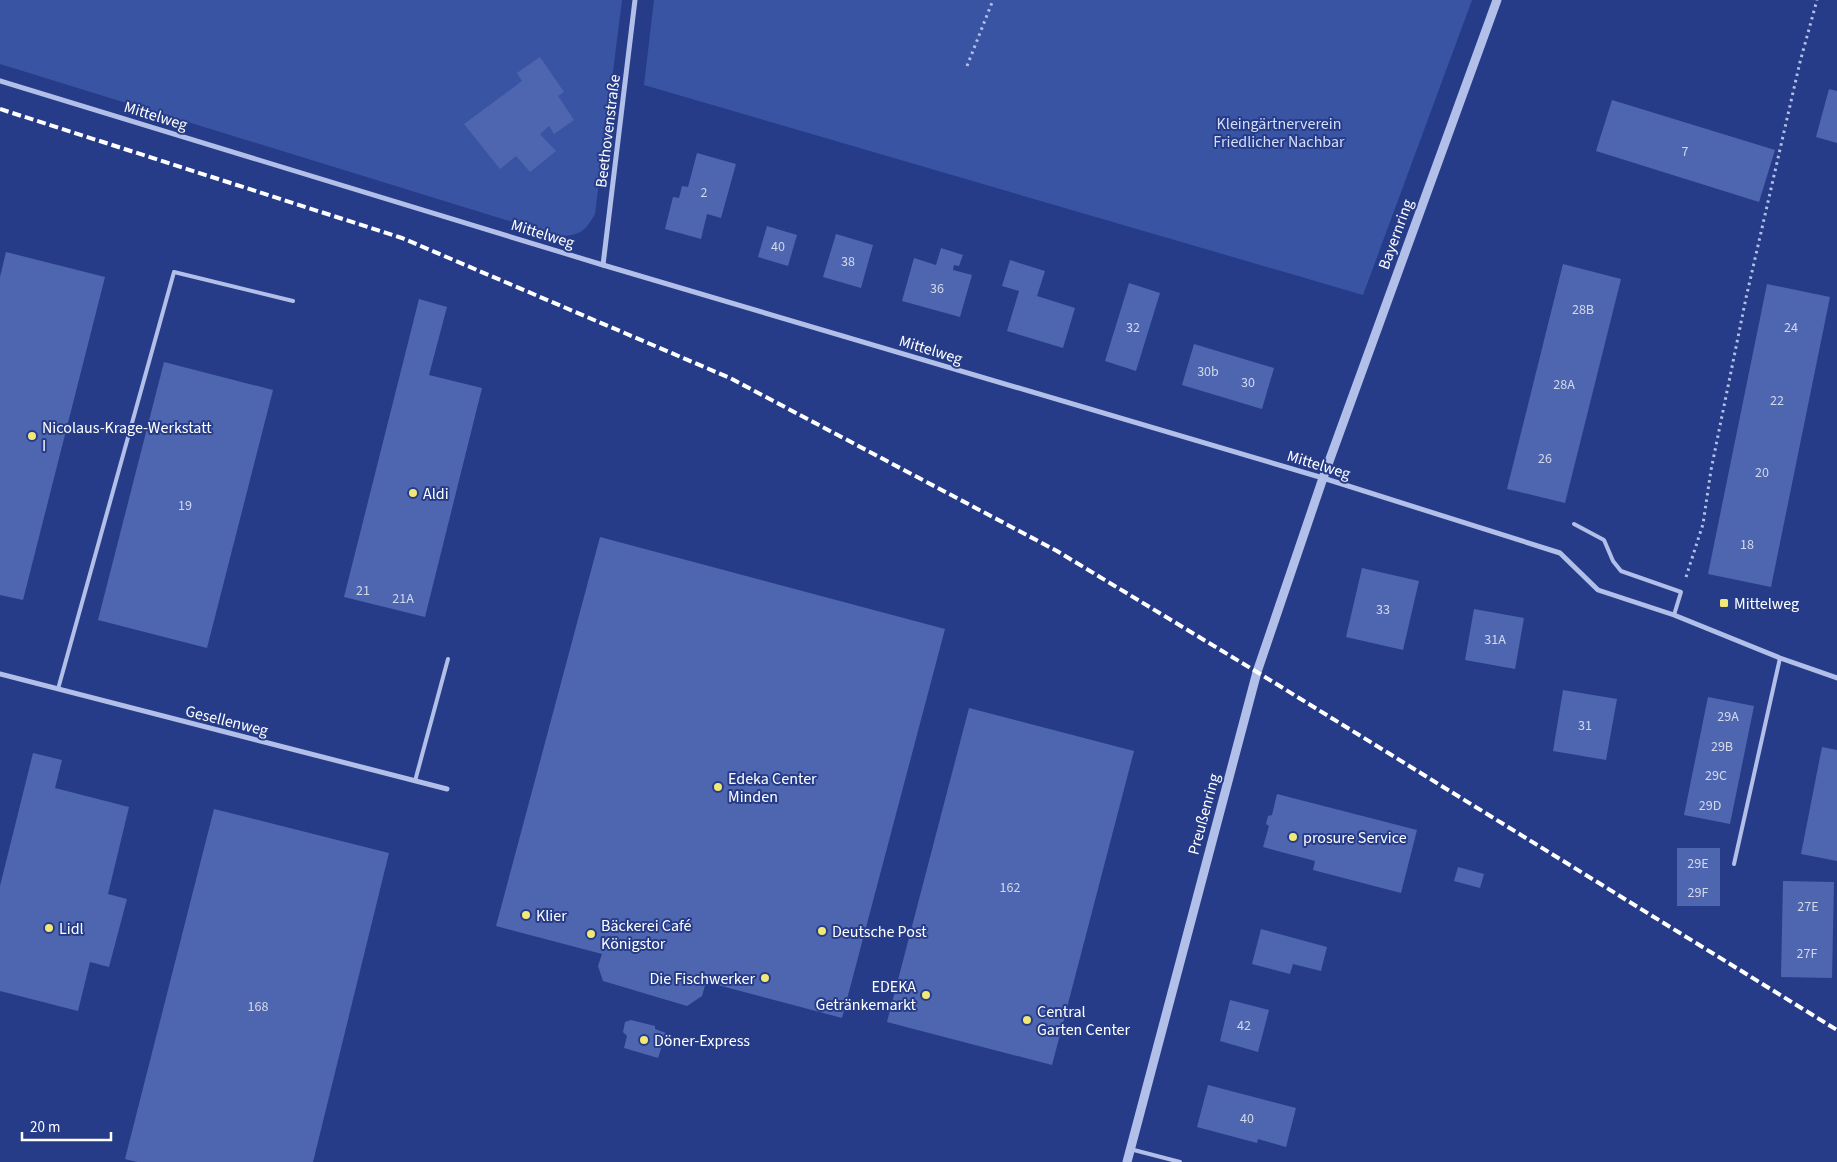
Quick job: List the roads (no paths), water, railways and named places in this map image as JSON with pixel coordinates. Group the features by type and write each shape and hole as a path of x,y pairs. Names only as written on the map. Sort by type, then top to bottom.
{"street":[{"name":"Beethovenstraße","path":"603,265 635,0"},
{"name":"Bayernring","path":"1322,478 1496,0"},
{"name":"Mittelweg","path":"0,81 603,265 1322,478 1560,552 1598,590 1674,615 1780,658 1837,678"},
{"name":"Preußenring","path":"1127,1162 1257,672 1322,478"},
{"name":"Gesellenweg","path":"0,674 448,789"}],"lane":[{"path":"58,689 174,272 292,301"},
{"path":"1574,524 1604,540 1613,561 1621,571 1681,592 1674,615"},
{"path":"1734,864 1780,658"},
{"path":"415,781 448,659"},
{"path":"1130,1149 1180,1162"}],"railway":[{"path":"0,109 402,238 730,378 1057,551 1257,672 1837,1030"}],"place":[{"name":"Nicolaus-Krage-Werkstatt I","path":"32,436"},
{"name":"Aldi","path":"413,493"},
{"name":"Mittelweg","path":"1724,603"},
{"name":"Edeka Center Minden","path":"718,787"},
{"name":"prosure Service","path":"1293,837"},
{"name":"Klier","path":"526,915"},
{"name":"Lidl","path":"49,928"},
{"name":"Deutsche Post","path":"822,931"},
{"name":"Bäckerei Café Königstor","path":"591,934"},
{"name":"Die Fischwerker","path":"765,978"},
{"name":"EDEKA Getränkemarkt","path":"926,995"},
{"name":"Central Garten Center","path":"1027,1020"},
{"name":"Döner-Express","path":"644,1040"}],"park label":[{"name":"Kleingärtnerverein Friedlicher Nachbar","path":"1279,132"}]}
